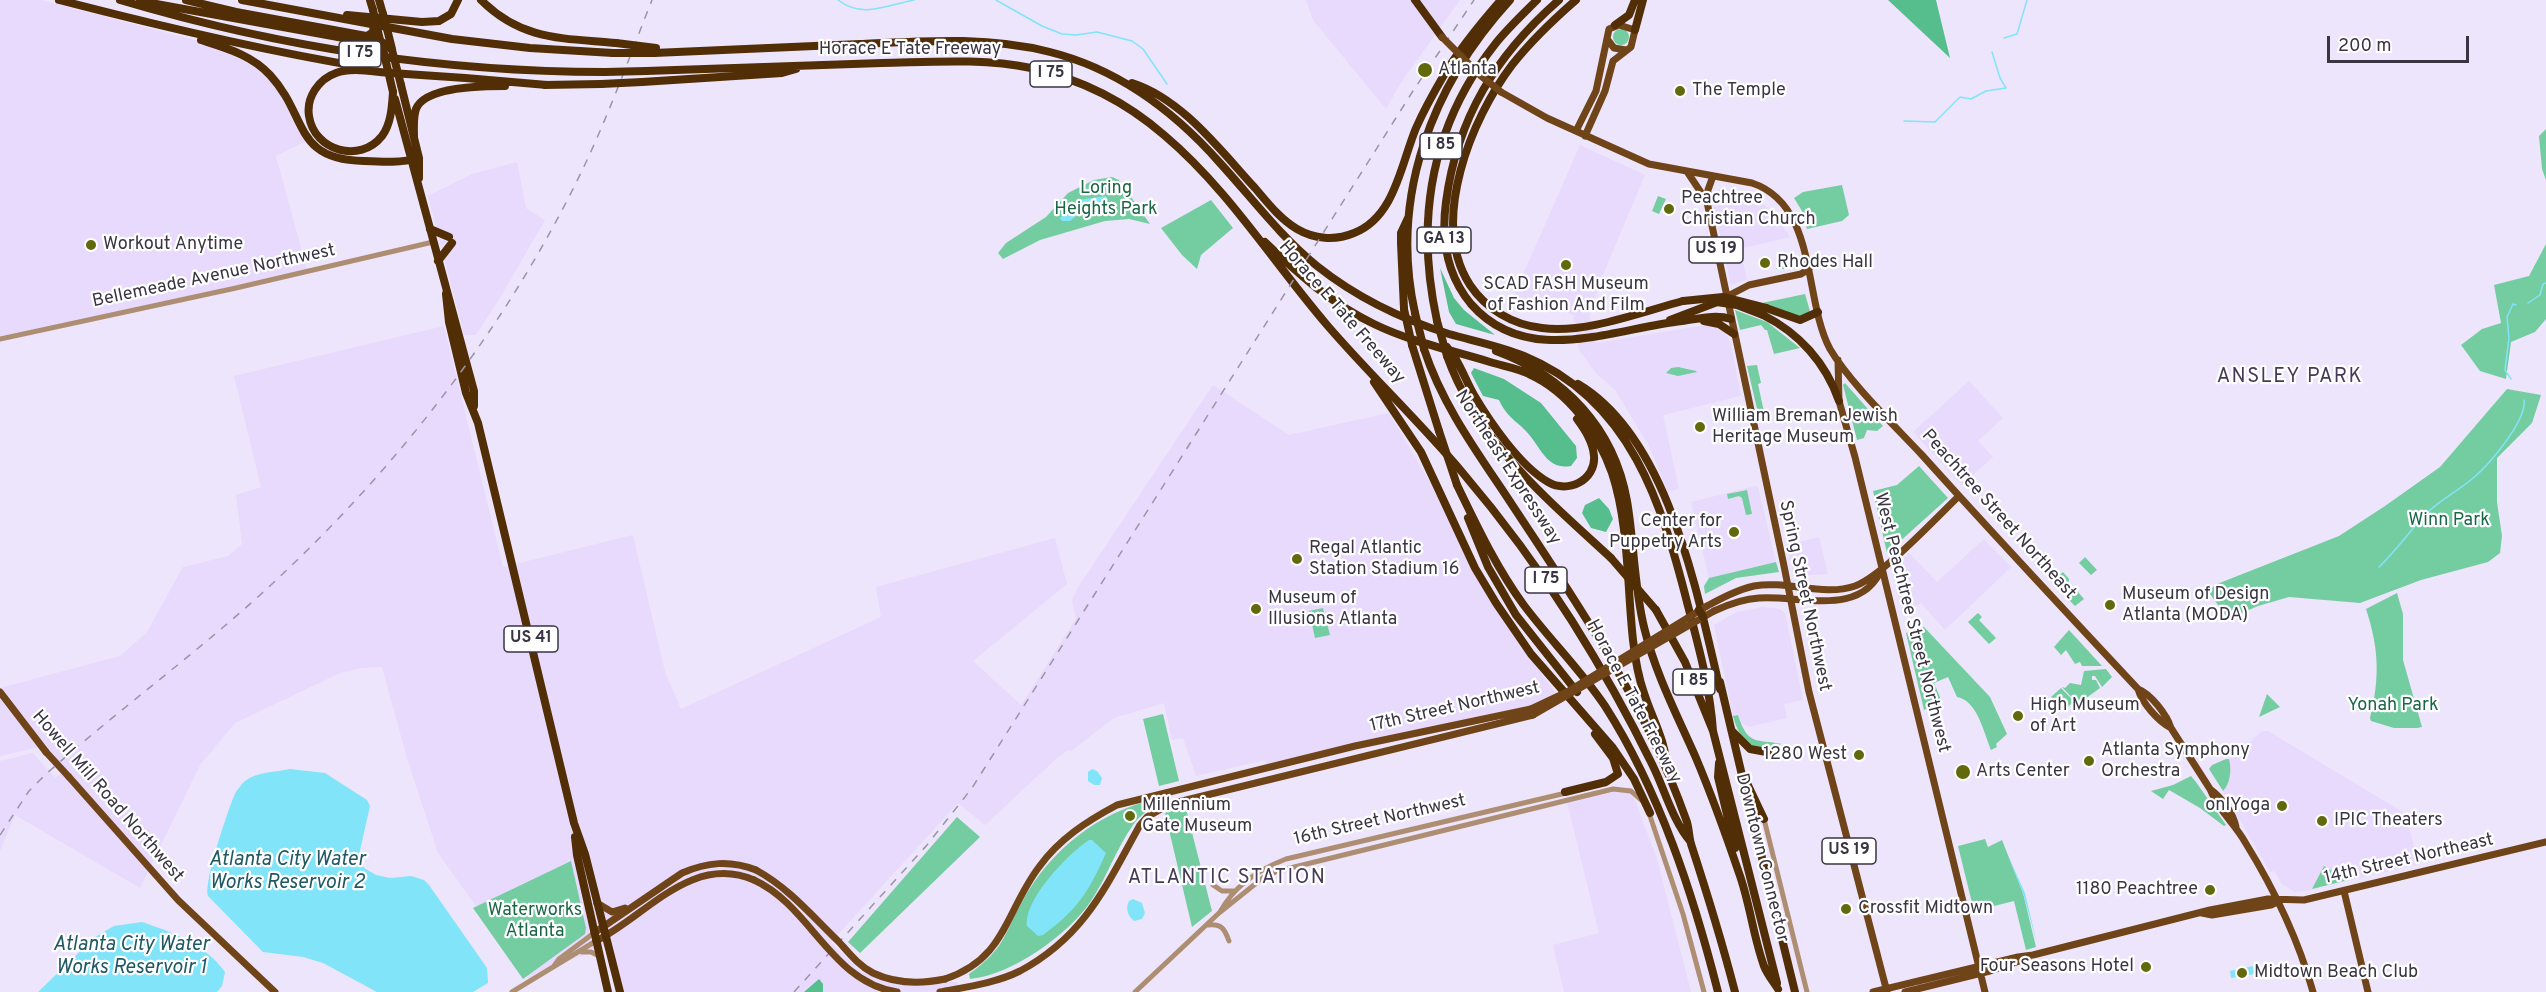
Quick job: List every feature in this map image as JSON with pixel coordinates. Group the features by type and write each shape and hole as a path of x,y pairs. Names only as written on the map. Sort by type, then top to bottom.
{"highway":[{"path":"59,0 146,22"},
{"path":"78,0 240,54 259,65 281,88 309,141 327,156 347,161 410,161 419,158"},
{"name":"Horace E Tate Freeway","path":"120,0 248,34 380,58 493,69 646,72 810,65 981,62 1030,68 1062,77 1104,94 1131,110 1163,134 1194,163 1241,218 1302,296 1462,471 1544,577 1621,704 1660,781 1680,828 1690,841"},
{"path":"133,0 367,36 392,51"},
{"path":"186,0 232,14 379,43"},
{"name":"Horace E Tate Freeway","path":"242,0 462,40 530,48 613,53 978,41 1011,44 1050,52 1087,64 1119,79 1162,107 1202,143 1283,235 1329,276 1379,307 1446,333 1510,350 1548,367 1568,381 1611,420 1624,436 1657,502 1675,557 1711,698 1713,731"},
{"path":"280,7 434,22 451,14 458,0"},
{"path":"482,0 505,21 523,30 557,37 616,43 655,50"},
{"path":"1415,0 1442,38"},
{"path":"1119,79 1147,88 1184,116 1290,224 1317,237 1346,236 1363,229 1380,213 1394,189 1418,125 1444,74 1471,35 1502,0"},
{"name":"Northeast Expressway","path":"1510,0 1478,38 1457,69 1438,104 1418,162 1410,214 1410,285 1414,313 1438,386 1459,425 1599,639 1638,709 1667,771 1688,825 1690,841"},
{"name":"I 85","path":"1451,357 1437,321 1432,297 1427,229 1429,197 1438,155 1461,95 1474,74 1496,42 1537,0"},
{"name":"GA 13","path":"1559,0 1523,34 1505,57 1478,98 1467,121 1451,167 1444,217 1445,251 1450,268 1457,284 1476,309 1488,320 1518,336 1536,340 1571,341 1663,323"},
{"name":"GA 13","path":"1576,0 1549,24 1513,64 1482,114 1470,143 1457,191 1453,227 1457,257 1465,277 1482,300 1508,318 1533,327 1553,329 1581,327 1683,301 1730,304 1764,311 1809,349 1823,367 1839,401"},
{"path":"1615,26 1629,15 1635,0"},
{"path":"1635,30 1643,0"},
{"path":"367,36 374,28 378,5"},
{"name":"US 41","path":"378,5 387,29 419,158 419,184"},
{"name":"US 41","path":"378,5 379,43 410,161 419,184 446,294 449,322 466,393 474,411 574,823 620,992"},
{"path":"166,28 282,53 402,74"},
{"path":"379,43 387,29"},
{"path":"414,137 416,109 423,99 433,94 481,87 601,84 782,73 810,65"},
{"path":"393,92 387,127 370,147 344,151 326,144 314,131 309,115 310,101 318,85 328,76 347,71 546,85"},
{"path":"1410,214 1401,233 1404,309 1412,345 1457,485 1488,567 1516,615 1575,690"},
{"path":"1241,218 1301,277 1350,311 1391,331 1432,346 1530,374 1552,388 1581,416 1602,448 1612,473 1620,507 1638,673 1666,748 1667,771"},
{"path":"430,229 451,240 438,261"},
{"path":"1663,323 1698,311 1726,297"},
{"path":"1764,311 1800,320 1818,312"},
{"path":"1663,323 1722,317 1731,320"},
{"path":"1690,320 1719,324 1734,334"},
{"path":"1446,333 1521,362 1551,378 1578,401 1606,441 1616,461 1624,486 1641,609 1649,645 1662,683 1708,787 1740,875"},
{"path":"1352,352 1417,446 1475,568 1496,603 1518,637 1622,760 1650,813"},
{"path":"1451,357 1484,411 1531,468 1557,486 1572,486 1583,480 1594,464 1593,449 1583,427 1569,410 1530,378 1484,360"},
{"name":"Northeast Expressway","path":"1451,357 1468,402 1496,444 1542,494 1611,558 1656,610 1685,662 1713,731"},
{"path":"1568,381 1579,384 1615,416 1636,444 1658,484 1691,572 1737,759 1764,819"},
{"path":"1457,485 1487,548 1510,586 1598,696 1623,740 1668,835 1703,935 1718,992"},
{"path":"1701,614 1795,992"},
{"path":"1566,796 1606,782 1618,774 1613,758 1575,705"},
{"path":"1729,728 1750,749 1772,753"},
{"name":"Downtown Connector","path":"1713,731 1779,990"},
{"path":"1623,740 1650,813"},
{"path":"1719,756 1718,777 1740,875 1764,967 1779,990"},
{"name":"US 41","path":"574,823 577,855 608,992"},
{"name":"I 75","path":"1690,841 1711,902 1735,992"}],"main road":[{"path":"1576,131 1596,92 1609,29 1623,25 1635,30 1634,43 1612,61 1605,91 1585,136"},
{"path":"1442,38 1481,76 1502,92 1585,136 1649,164 1759,185 1776,198 1794,222 1809,269 1826,338 1838,360"},
{"path":"1607,39 1614,48 1627,50"},
{"name":"Spring Street Northwest","path":"1688,173 1707,202 1819,737 1887,990"},
{"name":"Spring Street Northwest","path":"1707,202 1713,176"},
{"path":"1726,297 1749,285 1801,274 1809,269"},
{"name":"West Peachtree Street Northwest","path":"1838,360 1839,401 1854,452 1985,992"},
{"name":"Peachtree Street Northeast","path":"1838,360 1959,496 2138,689 2140,695 2164,724 2171,728 2228,821 2236,827 2279,900 2313,992"},
{"path":"1881,568 1959,496"},
{"name":"17th Street Northwest","path":"944,991 989,981 1019,971 1056,947 1091,912 1140,825 1147,817 1170,804 1532,712 1575,690 1712,608 1734,592 1755,586 1844,588 1856,585 1881,568"},
{"name":"17th Street Northwest","path":"1712,608 1746,599 1828,600 1851,597 1872,586 1881,568"},
{"name":"Howell Mill Road Northwest","path":"0,692 46,753 178,900 275,992"},
{"name":"17th Street Northwest","path":"595,937 603,927 682,873 704,865 734,863 756,870 775,880 868,970 890,979 911,983 945,979 961,974 980,962 996,945 1026,885 1059,844 1083,824 1117,805 1355,746 1532,712"},
{"name":"14th Street Northeast","path":"1979,970 2202,914 2212,915 2265,906 2279,900 2304,900 2546,842"},
{"name":"17th Street Northwest","path":"595,937 605,936 694,878 716,872 732,873 764,885 787,905 853,974 880,988 897,992"},
{"path":"2344,891 2368,992"},
{"path":"597,903 612,912 638,903"},
{"path":"1872,992 1979,970"},
{"path":"1905,992 1979,970"}],"street":[{"name":"Bellemeade Avenue Northwest","path":"0,339 236,288 433,242"},
{"path":"1566,796 1625,789 1637,795 1650,813 1687,925 1704,992"},
{"name":"16th Street Northwest","path":"1219,913 1237,890 1266,868 1291,857 1566,796"},
{"name":"16th Street Northwest","path":"1135,992 1219,913 1264,877 1285,868 1566,796"},
{"path":"1764,819 1807,992"},
{"path":"1213,885 1222,891 1237,890"},
{"path":"1207,925 1218,924 1223,927 1229,941"},
{"name":"17th Street Northwest","path":"512,992 577,953 595,937"},
{"name":"17th Street Northwest","path":"551,969 559,959 595,937"},
{"path":"577,953 591,952 599,956"}],"shaded area":[{"path":"0,0 41,0 210,44 273,76 310,139 276,156 307,270 0,338"},
{"path":"1306,0 1460,0 1400,84 1386,109 1313,20"},
{"path":"1580,145 1645,175 1602,277 1589,315 1596,343 1712,324 1725,332 1731,344 1741,396 1663,415 1679,489 1668,492 1649,446 1615,390 1597,374 1579,350 1573,315 1554,307 1518,309 1510,304"},
{"path":"517,162 526,208 545,220 476,335 464,335 428,196 472,174"},
{"path":"1720,189 1747,194 1759,200 1776,216 1790,237 1740,249 1747,279 1731,285 1712,199 1714,193"},
{"path":"444,326 503,567 633,535 665,672 681,709 881,617 876,587 1055,538 1067,584 973,661 1021,705 1076,619 1072,600 1077,589 1213,385 1289,435 1389,413 1432,486 1469,563 1515,638 1557,695 1544,704 1471,725 1268,770 1265,760 1196,776 1183,738 1172,740 1164,703 1114,718 1071,751 1068,750 1056,759 985,825 958,803 831,942 861,972 890,982 957,982 959,992 622,992 610,945 563,963 529,980 438,853 407,758 382,667 362,668 340,673 235,723 200,765 140,888 15,815 0,851 0,761 33,753 55,778 65,770 39,747 0,756 0,688 120,656 147,632 183,567 228,556 242,544 236,495 261,487 234,376"},
{"path":"1969,381 2003,418 1978,441 1993,457 1962,485 1913,432"},
{"name":"Center for Puppetry Arts","path":"1758,487 1776,562 1709,578 1691,502"},
{"path":"1819,537 1828,574 1794,576 1787,545"},
{"path":"1984,539 2011,567 1945,630 1921,603 1902,613 1892,570 1909,553 1937,582"},
{"path":"1763,607 1780,609 1785,613 1803,700 1784,704 1787,718 1749,727 1740,722 1738,715 1733,716 1714,625 1737,612"},
{"path":"2262,731 2268,731 2406,814 2418,864 2305,891 2295,892 2282,884 2274,871 2270,872 2223,791 2230,777 2229,759"},
{"path":"1630,787 1657,859 1691,992 1564,992 1553,945 1599,933 1567,802"}],"green space":[{"path":"1888,0 1936,0 1950,58"},
{"path":"1621,29 1629,37 1621,45 1613,37"},
{"path":"2546,129 2546,180 2542,169 2539,136"},
{"name":"Loring Heights Park","path":"1112,177 1119,180 1150,224 1129,219 1105,221 1040,240 1003,259 998,253 1006,243 1046,217 1068,193 1094,180"},
{"path":"1842,185 1849,215 1842,221 1807,229 1802,211 1794,198 1803,192"},
{"name":"Peachtree Christian Church","path":"1658,196 1666,199 1659,214 1652,211"},
{"path":"1211,200 1233,228 1201,255 1197,269 1182,255 1161,228"},
{"path":"2546,244 2546,319 2535,332 2511,342 2506,379 2480,371 2461,345 2482,329 2501,323 2494,285 2529,276"},
{"path":"1794,255 1797,265 1795,269 1776,269 1782,259"},
{"path":"1440,268 1454,298 1464,310 1495,335 1456,324 1449,312"},
{"path":"1805,294 1810,311 1803,318 1762,303"},
{"path":"1735,310 1767,322 1800,348 1774,354 1767,330 1761,325 1740,330"},
{"path":"1757,365 1761,383 1758,384 1764,412 1758,413 1747,366"},
{"path":"1678,367 1697,372 1678,376 1666,373 1671,368"},
{"path":"1474,368 1504,379 1541,403 1576,446 1577,458 1571,466 1557,465 1552,462 1527,432 1510,417 1499,400 1483,396 1471,373"},
{"path":"1845,383 1883,426 1877,431 1867,430 1864,438 1857,440 1843,385"},
{"name":"Winn Park","path":"2507,389 2541,395 2532,423 2497,458 2497,502 2502,536 2500,553 2488,562 2421,580 2360,603 2289,597 2258,606 2228,619 2208,591 2217,584 2339,536 2385,506 2440,467"},
{"path":"1919,466 1948,498 1887,553 1873,491 1897,485"},
{"path":"1747,490 1752,514 1746,515 1742,498 1739,496 1728,499 1727,494"},
{"path":"1599,498 1609,509 1613,519 1606,532 1591,528 1582,513 1585,505"},
{"path":"2085,557 2097,570 2091,575 2079,563"},
{"path":"1776,562 1779,572 1736,578 1705,594 1704,586 1709,578"},
{"path":"2063,572 2069,579 2069,589 2063,594 2052,582"},
{"path":"2071,591 2078,592 2084,599 2075,606 2065,596"},
{"name":"Yonah Park","path":"2397,593 2403,614 2403,660 2422,727 2417,728 2394,728 2371,721 2370,718 2377,663 2374,637 2366,609"},
{"path":"1323,608 1330,635 1315,638 1309,611"},
{"path":"1978,613 1982,617 1979,620 1996,638 1989,644 1968,622"},
{"path":"1924,627 1990,697 2007,734 1996,744 1997,747 1991,750 1975,711 1964,699 1957,697 1948,677 1934,683 1942,702 1924,710 1906,633"},
{"path":"2069,630 2102,666 2082,666 2080,662 2075,664 2066,650 2061,655 2054,647"},
{"path":"2106,669 2112,677 2102,687 2095,676 2092,676 2092,680 2096,680 2100,688 2078,704 2062,687 2065,688 2070,683 2081,685 2084,671"},
{"path":"2061,688 2074,701 2068,707 2064,703 2060,707 2051,697"},
{"path":"2267,694 2280,707 2259,717"},
{"path":"1163,714 1179,781 1159,786 1143,719"},
{"path":"1738,715 1749,736 1759,741 1782,744 1769,749 1749,745 1735,722 1733,716"},
{"path":"2229,759 2230,772 2229,781 2223,791 2209,769 2212,765"},
{"path":"2191,776 2226,825 2224,826 2200,808 2169,790 2163,799 2151,791 2173,785"},
{"path":"1156,799 1159,800 1133,825 1091,901 1068,927 1054,940 1021,962 986,976 970,979 969,974 996,949 1033,883 1061,850 1095,824 1115,813"},
{"path":"1185,805 1212,911 1192,927 1165,813"},
{"path":"957,817 980,837 860,953 848,942"},
{"path":"1985,839 1988,847 2002,840 2023,893 2036,947 2026,950 2014,901 1974,911 1958,846"},
{"name":"Waterworks Atlanta","path":"571,861 586,928 585,934 523,979 473,908"},
{"path":"2324,866 2348,880 2312,889"},
{"path":"819,979 823,984 823,992 804,992"}],"water":[{"path":"1105,196 1108,199 1106,206 1084,210 1070,221 1062,221 1060,218 1078,200"},
{"name":"Atlanta City Water Works Reservoir 2","path":"290,769 325,773 367,800 370,806 359,855 364,868 376,875 390,878 411,876 424,880 487,968 488,983 473,992 377,992 323,963 303,957 263,952 208,896 209,876 226,817 236,792 250,778"},
{"path":"1092,769 1097,771 1102,778 1100,785 1094,785 1088,781 1088,772"},
{"path":"1089,840 1092,840 1106,853 1093,879 1074,908 1055,926 1038,936 1027,926 1032,903 1059,866"},
{"path":"2006,851 2025,893 2037,944 2023,893"},
{"path":"1133,899 1142,903 1145,913 1142,919 1134,921 1127,910 1129,901"},
{"name":"Atlanta City Water Works Reservoir 1","path":"142,922 177,935 198,947 217,962 225,972 222,986 217,992 38,992 95,937 114,926"},
{"name":"Midtown Beach Club","path":"2253,966 2255,974 2231,978 2230,971"}],"waterway":[{"path":"838,0 847,6 866,10 914,0"},
{"path":"996,0 1042,26 1062,34 1097,32 1132,41 1143,49 1167,84"},
{"path":"2004,38 2017,34 2027,0"},
{"path":"1904,121 1935,122 1960,97 1971,99 1986,91 2006,88 2000,78 1992,52"},
{"path":"2528,303 2540,295 2543,284 2546,283"},
{"path":"2511,379 2505,370 2509,338 2507,317 2513,304 2516,305"},
{"path":"2379,567 2428,512 2472,479 2496,454 2513,431 2523,409 2524,400"}],"railway":[{"path":"0,835 29,791 46,774 232,620 291,566 336,521 419,426 495,323 529,270 560,214 597,138 652,0"},
{"path":"794,992 927,845 972,788 1413,91 1474,0"}],"place":[{"name":"Atlanta","path":"1425,70"},
{"name":"The Temple","path":"1680,91"},
{"name":"Peachtree Christian Church","path":"1669,209"},
{"name":"Workout Anytime","path":"91,245"},
{"name":"Rhodes Hall","path":"1765,263"},
{"name":"SCAD FASH Museum of Fashion And Film","path":"1566,265"},
{"name":"William Breman Jewish Heritage Museum","path":"1700,427"},
{"name":"Center for Puppetry Arts","path":"1734,532"},
{"name":"Regal Atlantic Station Stadium 16","path":"1297,559"},
{"name":"Museum of Design Atlanta (MODA)","path":"2110,605"},
{"name":"Museum of Illusions Atlanta","path":"1256,609"},
{"name":"High Museum of Art","path":"2018,716"},
{"name":"1280 West","path":"1859,755"},
{"name":"Atlanta Symphony Orchestra","path":"2089,761"},
{"name":"Arts Center","path":"1963,772"},
{"name":"onlYoga","path":"2282,806"},
{"name":"Millennium Gate Museum","path":"1130,816"},
{"name":"IPIC Theaters","path":"2322,821"},
{"name":"1180 Peachtree","path":"2210,890"},
{"name":"Crossfit Midtown","path":"1846,909"},
{"name":"Four Seasons Hotel","path":"2146,967"},
{"name":"Midtown Beach Club","path":"2242,973"}],"district":[{"name":"ANSLEY PARK","path":"2290,378"},
{"name":"ATLANTIC STATION","path":"1227,879"}]}
